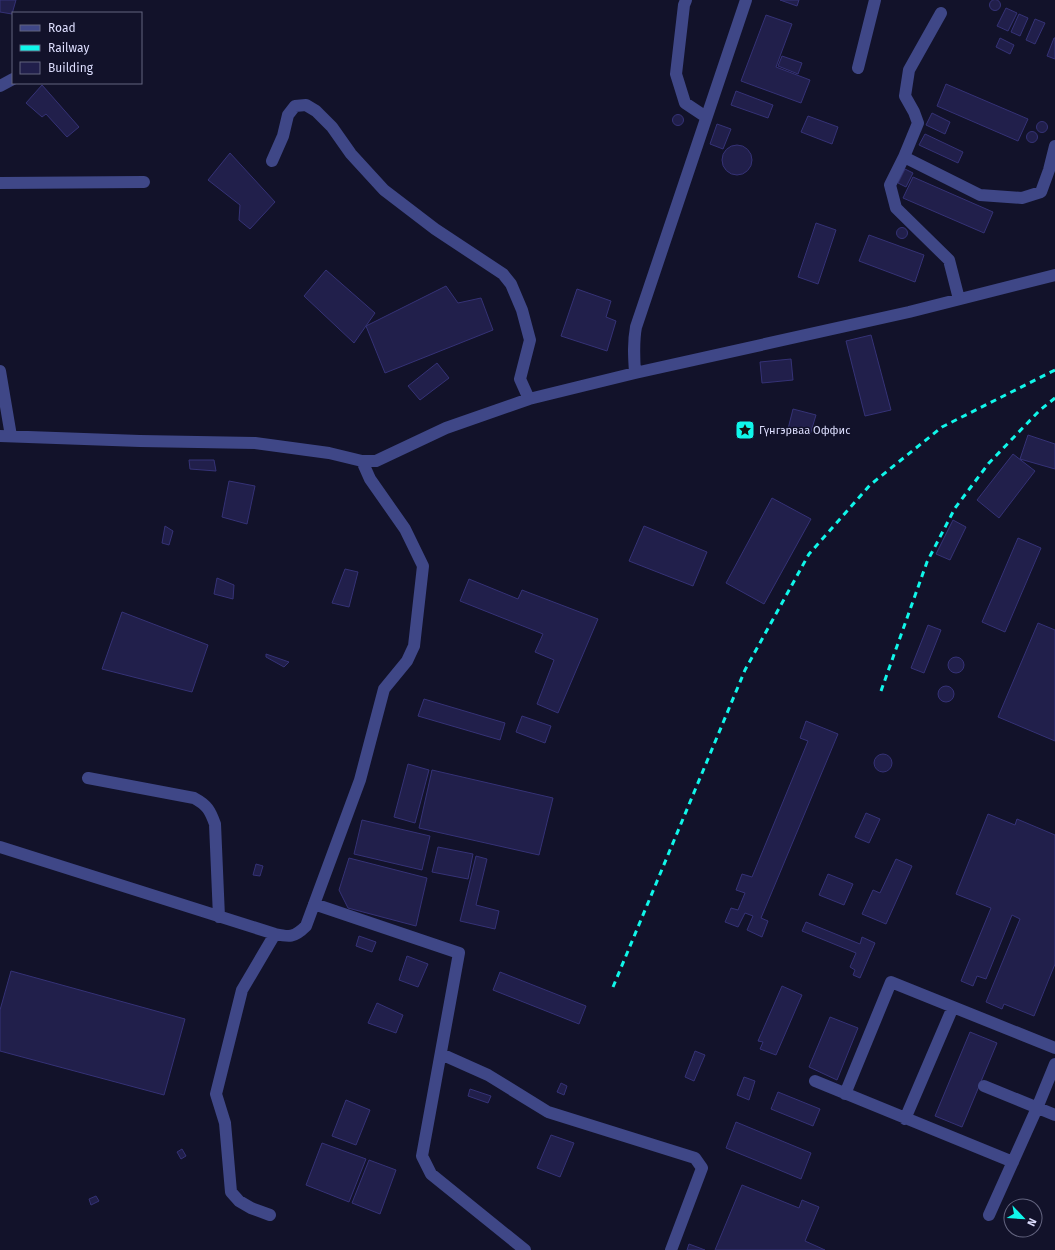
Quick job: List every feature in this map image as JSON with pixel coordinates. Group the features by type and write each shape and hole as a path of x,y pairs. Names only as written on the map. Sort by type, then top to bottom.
{"street":[{"path":"686,0 684,5 676,74 685,103 706,117"},
{"path":"635,373 634,339 636,327 746,0"},
{"path":"858,68 875,0"},
{"path":"941,13 909,70 905,96 918,123 904,158 890,185 896,208 949,260 959,299"},
{"path":"0,86 12,80"},
{"path":"272,161 283,136 288,115 295,106 306,105 316,111 332,127 351,154 384,190 435,229 503,274 511,284 522,310 530,340 520,379 529,399"},
{"path":"904,158 980,195 1022,198 1041,192 1049,170 1055,146"},
{"path":"0,183 144,182"},
{"path":"0,371 6,436 140,441 255,443 329,453 362,462 376,461 446,428 529,399 635,373 909,312 1055,275"},
{"path":"0,847 275,934 289,937 300,932 306,926 360,780 384,689 407,661 414,646 415,639 423,566 405,529 370,479 362,462"},
{"path":"88,778 194,798 204,803 211,812 215,824 219,917"},
{"path":"314,904 459,953 422,1156 431,1174 525,1250"},
{"path":"270,1215 250,1208 239,1201 231,1192 225,1123 216,1094 242,990 275,934"},
{"path":"846,1094 891,982 1055,1048"},
{"path":"905,1119 953,1007"},
{"path":"441,1054 488,1075 548,1112 695,1158 702,1168 670,1250"},
{"path":"989,1215 1055,1064"},
{"path":"815,1081 1013,1162"},
{"path":"984,1086 1055,1116"}],"building":[{"path":"995,-1 999,1 1001,5 999,9 995,11 991,9 989,5 991,1"},
{"path":"0,0 16,0 12,14 0,12"},
{"path":"780,0 799,0 797,6"},
{"path":"1006,8 1017,13 1008,31 997,26"},
{"path":"1019,14 1028,18 1020,36 1011,32"},
{"path":"766,15 792,24 776,67 810,80 801,103 741,81"},
{"path":"1035,19 1045,23 1035,44 1026,40"},
{"path":"1000,38 1014,45 1010,54 996,47"},
{"path":"1055,38 1055,59 1047,56"},
{"path":"782,56 802,63 798,74 778,66"},
{"path":"946,84 1028,119 1018,141 937,106"},
{"path":"42,85 79,127 67,137 46,114 42,117 26,103"},
{"path":"736,91 773,105 768,118 731,105"},
{"path":"932,113 950,122 945,134 926,125"},
{"path":"676,115 680,115 682,116 682,124 676,125 673,122 673,118"},
{"path":"808,116 838,127 832,144 801,132"},
{"path":"1042,121 1046,123 1048,127 1046,131 1042,133 1038,131 1036,127 1038,123"},
{"path":"717,124 731,129 723,149 710,144"},
{"path":"1030,132 1034,132 1036,133 1036,141 1030,142 1027,139 1027,135"},
{"path":"925,134 963,152 958,163 919,145"},
{"path":"737,145 748,149 752,160 748,171 737,175 726,171 722,160 726,149"},
{"path":"230,153 275,202 250,229 239,220 240,205 208,180"},
{"path":"905,169 913,173 906,187 898,183"},
{"path":"913,177 993,212 984,233 903,198"},
{"path":"816,223 836,230 818,284 798,277"},
{"path":"902,227 906,229 908,233 906,237 902,239 898,237 896,233 898,229"},
{"path":"869,235 924,255 915,282 859,261"},
{"path":"326,270 375,313 354,343 304,296"},
{"path":"446,286 458,303 481,298 493,330 385,373 366,326"},
{"path":"577,289 611,301 606,317 616,321 607,351 561,336"},
{"path":"871,335 891,410 865,416 846,341"},
{"path":"791,359 793,380 762,383 760,362"},
{"path":"437,363 449,378 420,400 408,386"},
{"path":"793,409 816,415 810,435 788,429"},
{"path":"1028,435 1055,444 1055,469 1020,459"},
{"path":"1013,454 1035,471 999,518 977,500"},
{"path":"189,460 214,460 216,471 190,469"},
{"path":"229,481 255,486 247,524 222,517"},
{"path":"772,498 811,519 764,604 726,583"},
{"path":"953,520 966,527 950,560 936,554"},
{"path":"165,526 173,531 169,545 162,543"},
{"path":"644,526 707,552 693,586 629,561"},
{"path":"1018,538 1041,548 1005,632 982,622"},
{"path":"345,569 358,572 349,607 332,603"},
{"path":"217,578 234,585 233,599 214,594"},
{"path":"469,579 518,599 522,590 598,619 558,713 537,704 554,660 535,652 543,634 460,601"},
{"path":"122,612 208,645 192,692 102,669"},
{"path":"1038,623 1055,630 1055,741 998,717"},
{"path":"928,625 941,630 924,673 911,668"},
{"path":"266,654 289,662 284,667 266,657"},
{"path":"953,657 959,657 964,662 962,671 959,673 953,673 948,668 948,662"},
{"path":"946,686 952,688 954,694 952,700 946,702 940,700 938,694 940,688"},
{"path":"424,699 505,723 500,740 418,716"},
{"path":"522,716 551,726 545,743 516,732"},
{"path":"806,721 838,734 761,918 768,921 762,937 747,930 753,916 745,913 738,927 725,922 731,908 738,910 745,893 736,890 742,874 752,877 808,741 800,738"},
{"path":"883,754 889,757 892,763 889,769 883,772 877,769 874,763 877,757"},
{"path":"408,764 429,770 415,823 394,817"},
{"path":"432,770 553,798 539,855 419,828"},
{"path":"866,813 880,819 869,843 855,837"},
{"path":"988,814 1015,825 1017,819 1055,835 1055,964 1034,1016 1004,1004 1002,1009 986,1002 1020,919 1012,915 986,979 977,976 973,986 961,981 991,908 956,894"},
{"path":"362,820 430,836 422,870 354,854"},
{"path":"438,847 473,854 468,879 432,872"},
{"path":"476,856 487,859 476,905 499,911 495,929 460,921"},
{"path":"349,858 427,878 416,926 348,908 339,890"},
{"path":"896,859 912,866 886,924 862,914 873,890 880,893"},
{"path":"256,864 263,866 260,876 253,875"},
{"path":"828,874 853,884 844,905 819,895"},
{"path":"806,922 860,944 862,937 875,943 860,978 853,975 855,970 850,967 856,953 802,931"},
{"path":"359,936 376,942 372,952 356,946"},
{"path":"407,956 428,964 418,987 399,980"},
{"path":"11,971 185,1019 164,1095 0,1051 0,1010"},
{"path":"500,972 586,1006 579,1024 493,990"},
{"path":"782,986 802,995 776,1055 760,1049 763,1042 758,1041"},
{"path":"377,1003 403,1015 396,1033 368,1023"},
{"path":"830,1017 858,1028 837,1080 809,1067"},
{"path":"970,1032 997,1043 962,1127 935,1116"},
{"path":"695,1051 705,1055 694,1081 685,1077"},
{"path":"744,1077 755,1081 749,1100 737,1095"},
{"path":"561,1083 567,1086 564,1095 557,1092"},
{"path":"470,1089 491,1096 488,1103 468,1096"},
{"path":"778,1092 820,1109 813,1126 771,1109"},
{"path":"346,1100 370,1110 356,1145 332,1136"},
{"path":"736,1122 811,1153 801,1179 726,1148"},
{"path":"551,1135 574,1143 560,1177 537,1168"},
{"path":"322,1143 366,1159 349,1202 306,1185"},
{"path":"182,1149 186,1156 181,1159 177,1152"},
{"path":"369,1160 396,1170 380,1214 352,1203"},
{"path":"742,1185 799,1208 802,1200 819,1207 805,1241 825,1250 715,1250"},
{"path":"96,1196 99,1201 91,1205 89,1199"},
{"path":"689,1244 705,1250 687,1250"}],"railway":[{"path":"613,987 745,670 809,554 870,485 942,427 1055,370"},
{"path":"881,691 927,562 955,508 989,463 1040,410 1055,398"}],"place":[{"name":"Гүнгэрваа Оффис","path":"745,430"}]}
